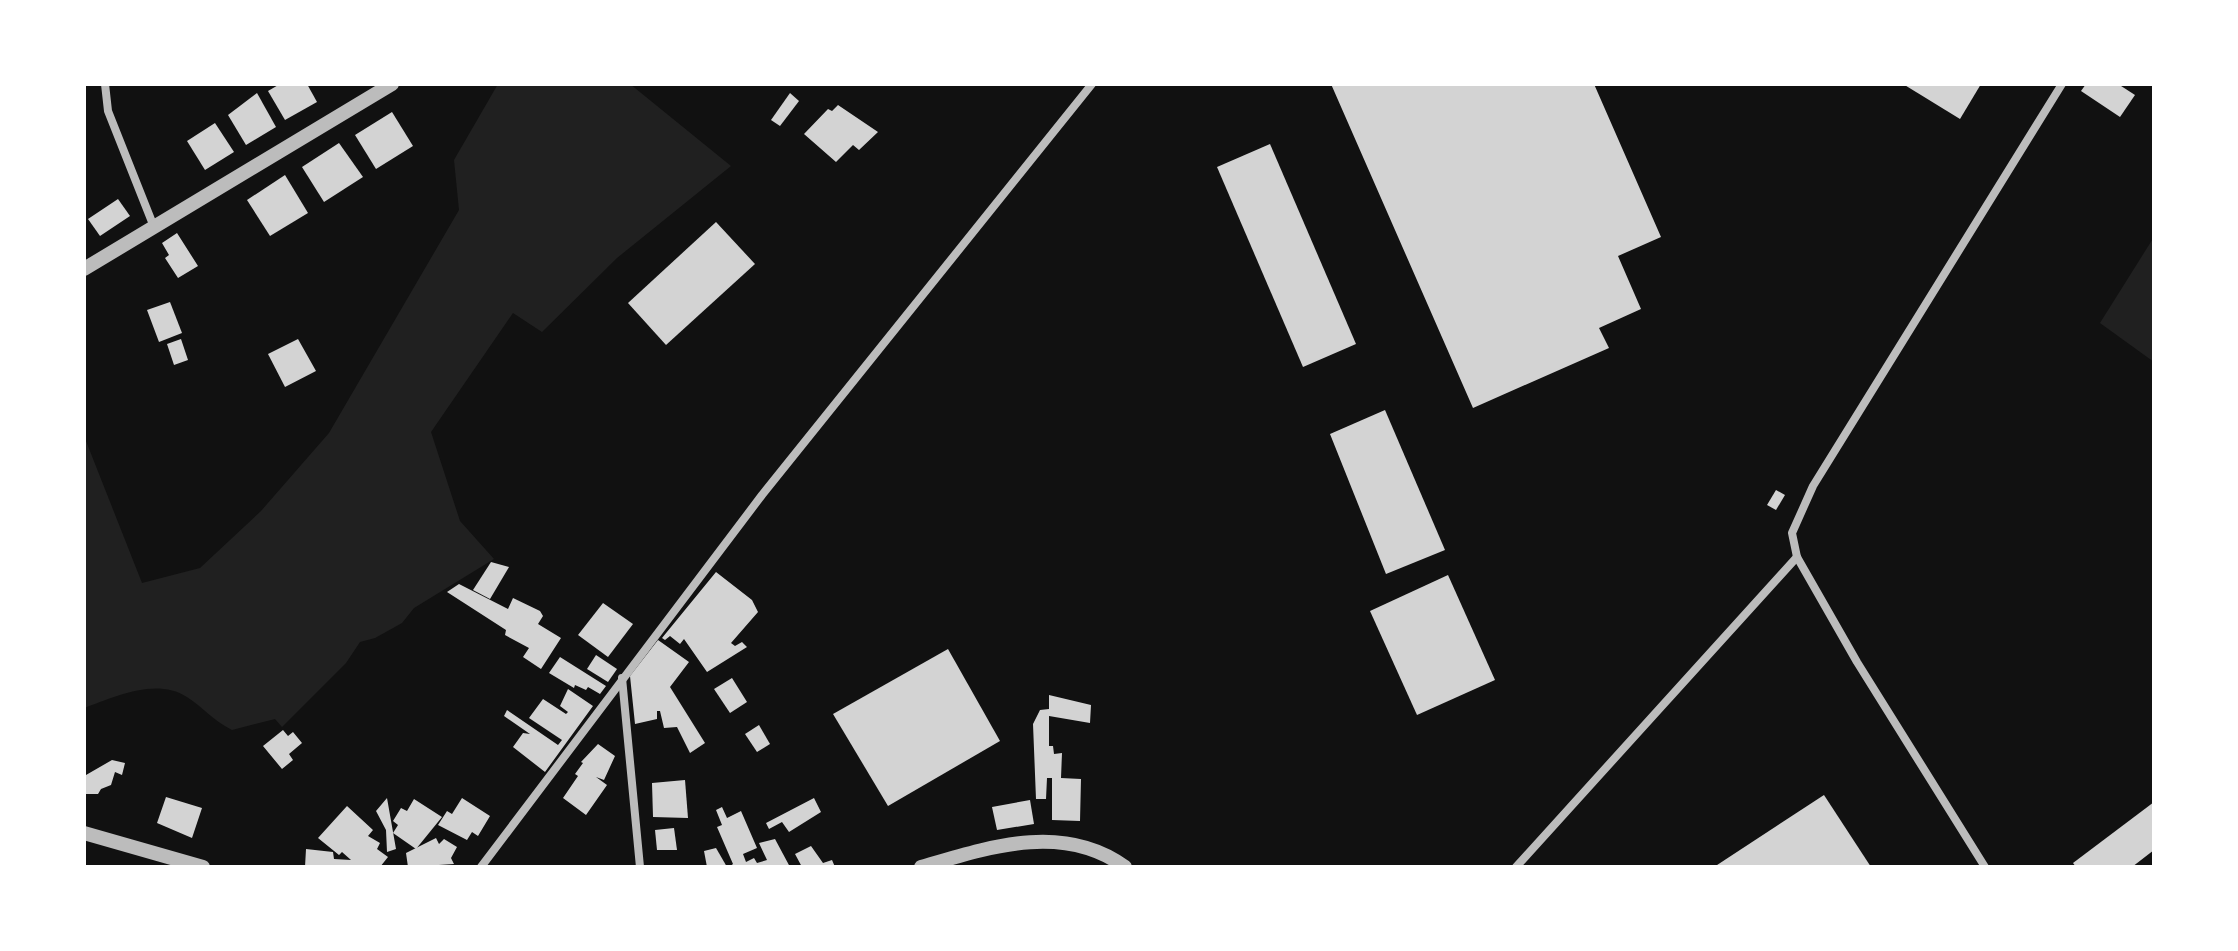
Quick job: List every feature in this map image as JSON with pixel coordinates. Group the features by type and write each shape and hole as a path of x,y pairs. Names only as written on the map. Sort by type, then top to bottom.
{"street":[{"path":"105,84 108,111 154,227"},
{"path":"84,269 392,84"},
{"path":"481,867 622,677 933,279 1092,84"},
{"path":"1985,867 1857,662 1797,557 1792,533 1813,486 2062,84"},
{"path":"1516,867 1797,557"},
{"path":"622,677 640,867"},
{"path":"84,833 203,867"},
{"path":"921,867 947,864 1035,840 1070,842 1098,850 1125,867"}],"shaded area":[{"path":"498,84 630,84 731,166 617,258 542,332 513,313 431,432 460,521 494,559 414,608 402,623 375,638 360,642 346,663 282,727 275,719 232,730 187,697 162,689 135,691 84,708 84,436 142,583 200,568 261,511 329,433 459,210 454,160"},
{"path":"2154,237 2154,362 2100,323"}],"building":[{"path":"280,84 307,84 317,102 285,120 268,91"},
{"path":"1331,84 1594,84 1661,237 1618,256 1641,309 1599,328 1609,348 1473,408"},
{"path":"1903,84 1981,84 1960,119"},
{"path":"2086,84 2118,84 2135,95 2120,117 2081,91"},
{"path":"257,93 276,127 246,145 228,115"},
{"path":"790,93 799,101 780,126 771,120"},
{"path":"838,105 878,132 859,150 853,145 836,162 804,134 828,109 832,111"},
{"path":"392,112 413,146 376,169 355,135"},
{"path":"215,123 234,152 205,170 187,141"},
{"path":"339,143 363,177 324,202 302,167"},
{"path":"1270,144 1356,344 1303,367 1217,167"},
{"path":"285,175 308,213 270,236 247,200"},
{"path":"118,199 130,216 100,236 88,219"},
{"path":"716,222 755,264 666,345 628,303"},
{"path":"177,233 198,266 178,278 165,258 169,255 162,243"},
{"path":"170,302 182,333 159,342 147,310"},
{"path":"181,339 188,360 174,365 167,344"},
{"path":"298,339 316,371 285,387 268,354"},
{"path":"1385,410 1445,550 1386,574 1330,434"},
{"path":"1776,490 1785,495 1776,510 1767,505"},
{"path":"491,562 509,567 490,599 473,590"},
{"path":"716,572 752,600 758,612 731,643 735,646 742,642 747,647 707,672 684,639 680,644 670,636 665,640 662,638"},
{"path":"1448,575 1495,680 1417,715 1370,611"},
{"path":"459,584 508,609 513,598 540,611 543,616 538,624 561,638 541,669 523,657 529,648 505,635 506,630 447,592"},
{"path":"603,603 633,624 608,657 578,635"},
{"path":"658,640 689,662 670,687 705,743 690,753 677,727 664,728 660,711 657,711 657,719 635,724 630,676"},
{"path":"948,649 1000,741 888,806 833,714"},
{"path":"596,655 617,669 608,682 587,669"},
{"path":"560,657 606,686 600,694 588,687 586,690 575,685 574,688 549,673"},
{"path":"732,678 747,702 730,713 714,689"},
{"path":"568,689 593,706 545,772 513,747 523,733 530,734 504,716 507,710 558,745 562,740 529,718 543,699 566,714 568,712 560,706"},
{"path":"1049,695 1091,705 1090,723 1049,716 1049,746 1053,746 1054,754 1062,753 1061,778 1081,779 1080,821 1052,820 1052,778 1047,778 1046,799 1036,799 1033,724 1040,710 1049,709"},
{"path":"759,725 770,744 757,752 745,734"},
{"path":"283,730 288,736 293,732 302,743 289,754 293,760 282,769 263,746"},
{"path":"598,744 615,756 604,780 596,777 607,785 586,815 563,798 578,776 575,774 581,762"},
{"path":"112,760 125,763 122,775 115,772 111,785 101,789 98,794 84,794 86,775"},
{"path":"685,780 688,818 653,817 652,783"},
{"path":"1824,795 1871,867 1714,867"},
{"path":"166,797 202,808 192,838 157,823"},
{"path":"387,798 396,849 387,852 386,830 376,811"},
{"path":"462,798 490,816 478,836 472,832 467,840 438,825 447,811 452,814"},
{"path":"814,798 821,812 789,832 782,822 769,829 766,823"},
{"path":"414,799 442,817 416,849 393,833 398,825 393,821 401,808 407,811"},
{"path":"1030,800 1034,824 997,830 992,807"},
{"path":"2154,802 2154,850 2132,867 2076,867 2073,863"},
{"path":"347,806 373,830 368,836 380,843 377,849 388,857 380,867 305,867 306,849 333,852 334,859 351,860 342,852 339,855 318,838"},
{"path":"722,807 727,818 741,811 757,848 743,854 746,862 754,858 757,863 767,860 759,843 775,839 790,867 729,867 733,864 717,827 722,825 716,810"},
{"path":"674,828 677,850 657,850 655,830"},
{"path":"436,838 439,844 444,839 457,847 451,858 454,864 408,867 406,853"},
{"path":"811,846 823,863 832,860 835,867 802,867 795,854"},
{"path":"716,848 727,867 707,867 704,851"}]}
